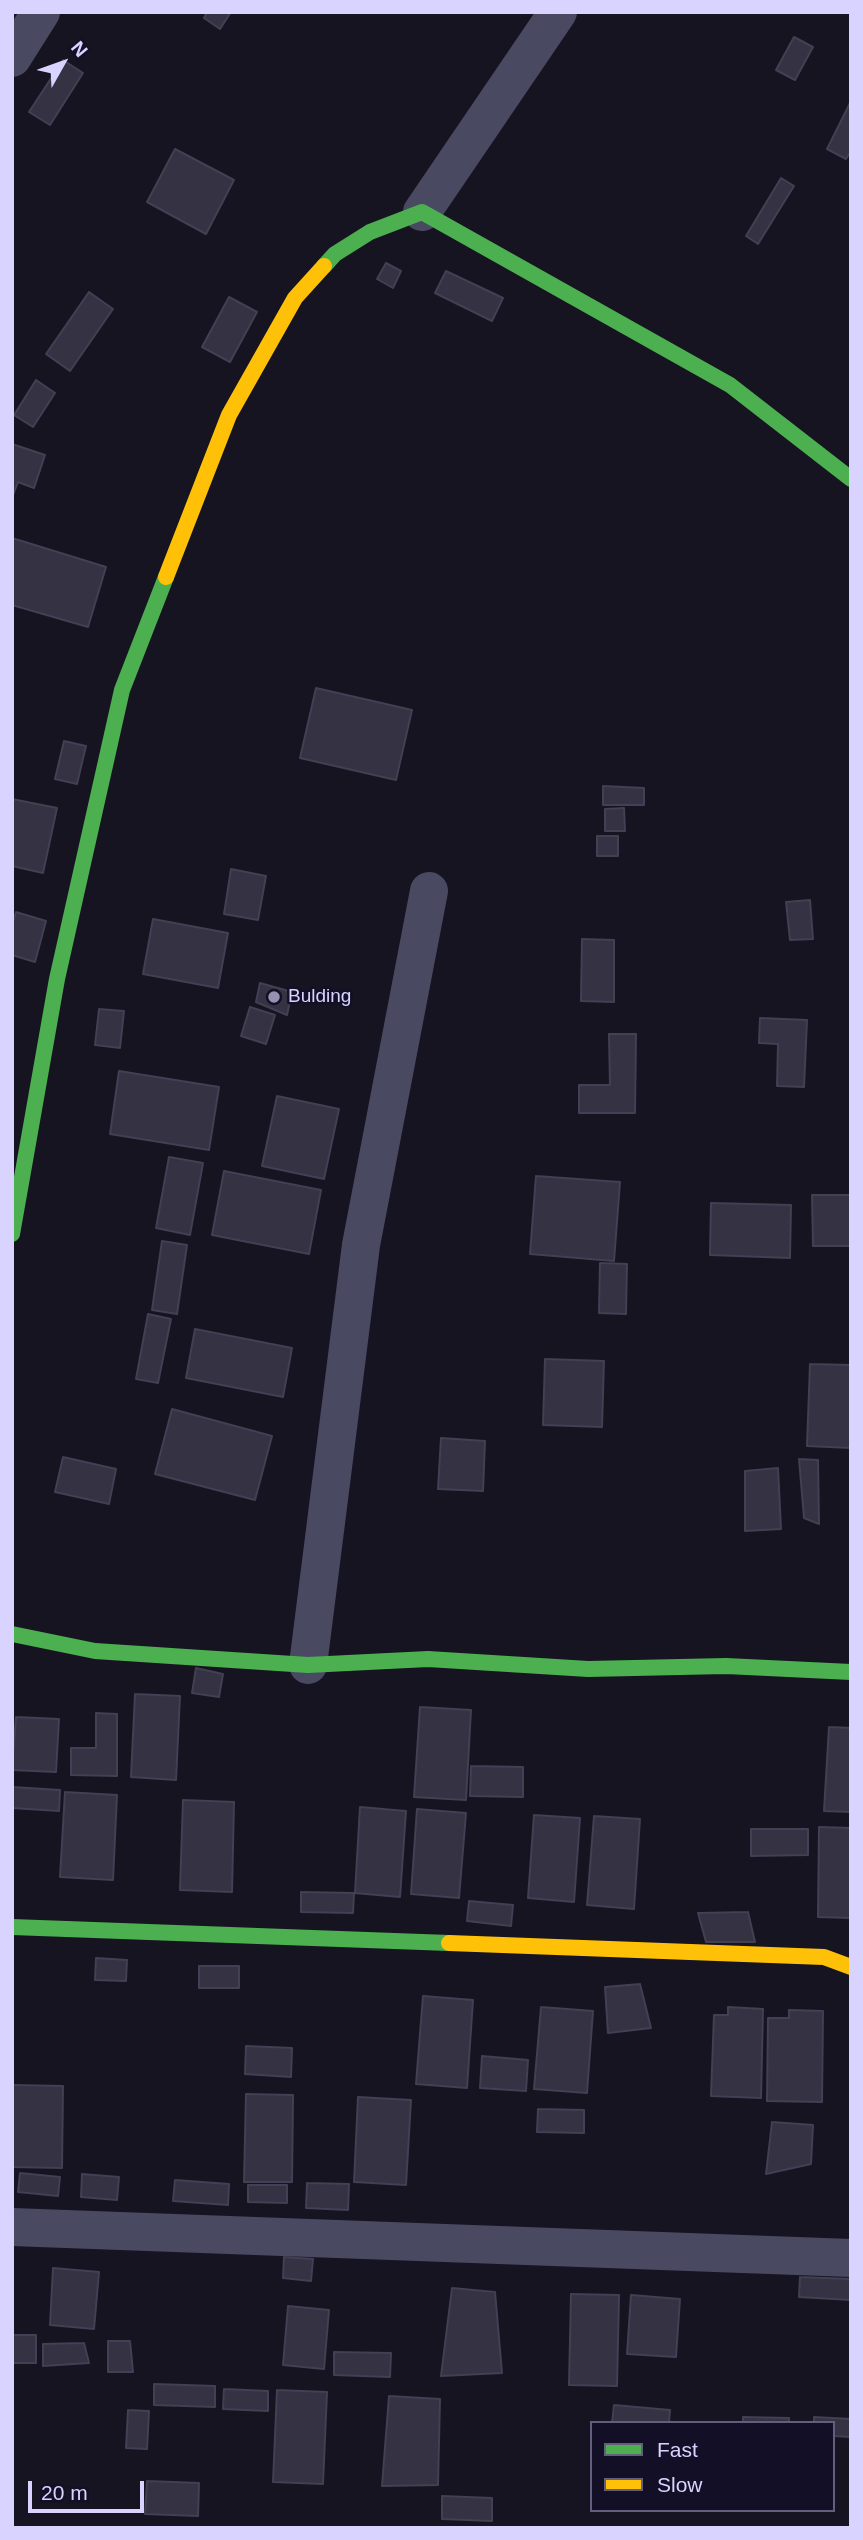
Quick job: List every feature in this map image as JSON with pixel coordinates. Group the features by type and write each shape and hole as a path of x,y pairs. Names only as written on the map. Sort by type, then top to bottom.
{"street":[{"path":"12,58 41,12"},
{"path":"12,1234 57,979 122,690 229,415 295,298 335,254 370,232 422,212 558,12"},
{"path":"422,212 730,385 851,479"},
{"path":"308,1665 361,1245 429,891"},
{"path":"12,1634 95,1651 308,1665 428,1659 588,1669 726,1666 851,1672"},
{"path":"12,1927 824,1957 851,1967"},
{"path":"12,2227 851,2258"}],"building":[{"path":"207,12 231,12 220,29 204,18"},
{"path":"794,37 813,47 795,80 776,70"},
{"path":"63,60 83,73 50,125 29,112"},
{"path":"851,101 851,151 846,159 827,149"},
{"path":"175,149 234,180 206,234 147,202"},
{"path":"781,178 794,186 758,244 746,236"},
{"path":"386,263 401,271 393,288 377,279"},
{"path":"446,271 503,298 492,321 435,293"},
{"path":"89,292 113,309 70,371 46,354"},
{"path":"229,297 257,312 230,362 202,347"},
{"path":"36,380 55,393 33,427 14,415"},
{"path":"12,444 45,455 34,488 18,482 12,498"},
{"path":"12,538 106,567 88,627 12,605"},
{"path":"316,688 412,710 396,780 300,758"},
{"path":"64,741 86,746 77,784 55,779"},
{"path":"603,786 644,788 644,805 603,805"},
{"path":"12,799 57,808 43,873 12,866"},
{"path":"624,808 625,831 605,831 605,809"},
{"path":"597,836 618,836 618,856 597,856"},
{"path":"231,869 266,876 258,920 224,914"},
{"path":"810,900 813,939 790,940 786,902"},
{"path":"16,912 46,921 35,962 12,955 12,925"},
{"path":"153,919 228,933 218,988 143,974"},
{"path":"582,939 614,940 614,1002 581,1001"},
{"name":"Bulding","path":"260,983 292,992 287,1015 256,1002"},
{"path":"250,1007 275,1015 266,1044 241,1036"},
{"path":"99,1009 124,1011 120,1048 95,1045"},
{"path":"760,1018 807,1020 804,1087 777,1086 778,1044 759,1043"},
{"path":"609,1034 636,1034 635,1113 579,1113 579,1085 610,1085"},
{"path":"119,1071 219,1087 209,1150 110,1134"},
{"path":"277,1096 339,1109 324,1179 262,1166"},
{"path":"169,1157 203,1163 190,1235 156,1228"},
{"path":"224,1171 321,1190 309,1254 212,1235"},
{"path":"536,1176 620,1182 614,1261 530,1254"},
{"path":"812,1195 851,1195 851,1246 813,1246"},
{"path":"711,1203 791,1205 790,1258 710,1255"},
{"path":"162,1241 187,1245 177,1314 152,1310"},
{"path":"600,1263 627,1264 626,1314 599,1313"},
{"path":"148,1314 171,1319 158,1383 136,1379"},
{"path":"195,1329 292,1348 283,1397 186,1378"},
{"path":"545,1359 604,1361 602,1427 543,1425"},
{"path":"810,1364 851,1365 851,1448 807,1446"},
{"path":"172,1409 272,1436 255,1500 155,1474"},
{"path":"441,1438 485,1441 483,1491 438,1489"},
{"path":"63,1457 116,1469 109,1504 55,1492"},
{"path":"799,1459 818,1460 819,1524 804,1518"},
{"path":"778,1468 781,1529 745,1531 745,1471"},
{"path":"196,1668 223,1674 219,1697 192,1693"},
{"path":"135,1694 180,1696 176,1780 131,1777"},
{"path":"420,1707 471,1710 466,1800 414,1797"},
{"path":"96,1713 117,1714 117,1776 71,1775 71,1748 96,1748"},
{"path":"16,1717 59,1719 56,1772 12,1770"},
{"path":"829,1727 851,1728 851,1812 824,1811"},
{"path":"471,1766 523,1767 523,1797 470,1796"},
{"path":"12,1787 60,1790 59,1811 12,1808"},
{"path":"65,1792 117,1795 113,1880 60,1877"},
{"path":"183,1800 234,1802 232,1892 180,1890"},
{"path":"360,1807 406,1811 400,1897 355,1893"},
{"path":"417,1809 466,1813 459,1898 411,1894"},
{"path":"534,1815 580,1818 574,1902 528,1898"},
{"path":"594,1816 640,1819 634,1909 587,1905"},
{"path":"819,1827 851,1828 851,1918 818,1917"},
{"path":"751,1829 808,1829 808,1855 751,1856"},
{"path":"301,1892 354,1893 353,1913 301,1912"},
{"path":"469,1901 513,1905 511,1926 467,1921"},
{"path":"748,1912 755,1942 706,1942 698,1913"},
{"path":"96,1958 127,1960 126,1981 95,1980"},
{"path":"199,1966 239,1966 239,1988 199,1988"},
{"path":"640,1984 651,2028 608,2033 605,1987"},
{"path":"423,1996 473,2000 467,2088 416,2084"},
{"path":"541,2007 593,2011 587,2093 534,2089"},
{"path":"728,2007 763,2009 761,2098 711,2096 714,2015 728,2015"},
{"path":"789,2010 823,2011 822,2102 767,2101 768,2018 789,2018"},
{"path":"246,2046 292,2048 291,2077 245,2074"},
{"path":"482,2056 528,2060 526,2091 480,2088"},
{"path":"12,2085 63,2086 62,2168 12,2167"},
{"path":"246,2094 293,2095 292,2182 244,2182"},
{"path":"358,2097 411,2100 406,2185 354,2182"},
{"path":"538,2109 584,2110 584,2133 537,2132"},
{"path":"772,2122 813,2125 811,2164 766,2174"},
{"path":"20,2173 60,2177 58,2196 18,2192"},
{"path":"82,2174 119,2177 117,2200 81,2197"},
{"path":"175,2180 229,2184 228,2205 173,2201"},
{"path":"307,2183 349,2184 348,2210 306,2208"},
{"path":"248,2185 287,2185 287,2203 248,2202"},
{"path":"284,2257 313,2259 311,2281 283,2278"},
{"path":"53,2268 99,2272 94,2329 50,2325"},
{"path":"800,2277 851,2279 851,2300 799,2297"},
{"path":"452,2288 495,2292 502,2373 441,2376"},
{"path":"571,2294 619,2295 617,2386 569,2385"},
{"path":"631,2295 680,2299 676,2357 627,2354"},
{"path":"288,2306 329,2310 324,2369 283,2365"},
{"path":"12,2335 36,2335 36,2363 12,2363"},
{"path":"108,2341 130,2341 133,2372 108,2372"},
{"path":"84,2343 89,2363 43,2366 43,2344"},
{"path":"334,2352 391,2353 390,2377 334,2375"},
{"path":"154,2384 215,2386 215,2407 154,2405"},
{"path":"224,2389 268,2391 268,2411 223,2409"},
{"path":"277,2390 327,2392 323,2484 273,2482"},
{"path":"389,2396 440,2399 438,2485 382,2486"},
{"path":"614,2405 670,2410 669,2421 612,2421"},
{"path":"128,2410 149,2411 147,2449 126,2448"},
{"path":"743,2417 789,2418 789,2421 743,2421"},
{"path":"814,2417 851,2419 851,2437 835,2436 835,2421 814,2421"},
{"path":"147,2481 199,2483 198,2516 145,2514"},
{"path":"442,2496 492,2498 492,2521 442,2519"}],"traffic: fast":[{"path":"324,266 335,254 370,232 422,212 730,385 851,479"},
{"path":"12,1234 57,979 122,690 166,577"},
{"path":"12,1634 95,1651 308,1665 428,1659 588,1669 726,1666 851,1672"},
{"path":"12,1927 449,1943"}],"traffic: slow":[{"path":"166,577 229,415 295,298 324,266"},
{"path":"449,1943 824,1957 851,1967"}],"place":[{"name":"Bulding","path":"274,997"}]}
